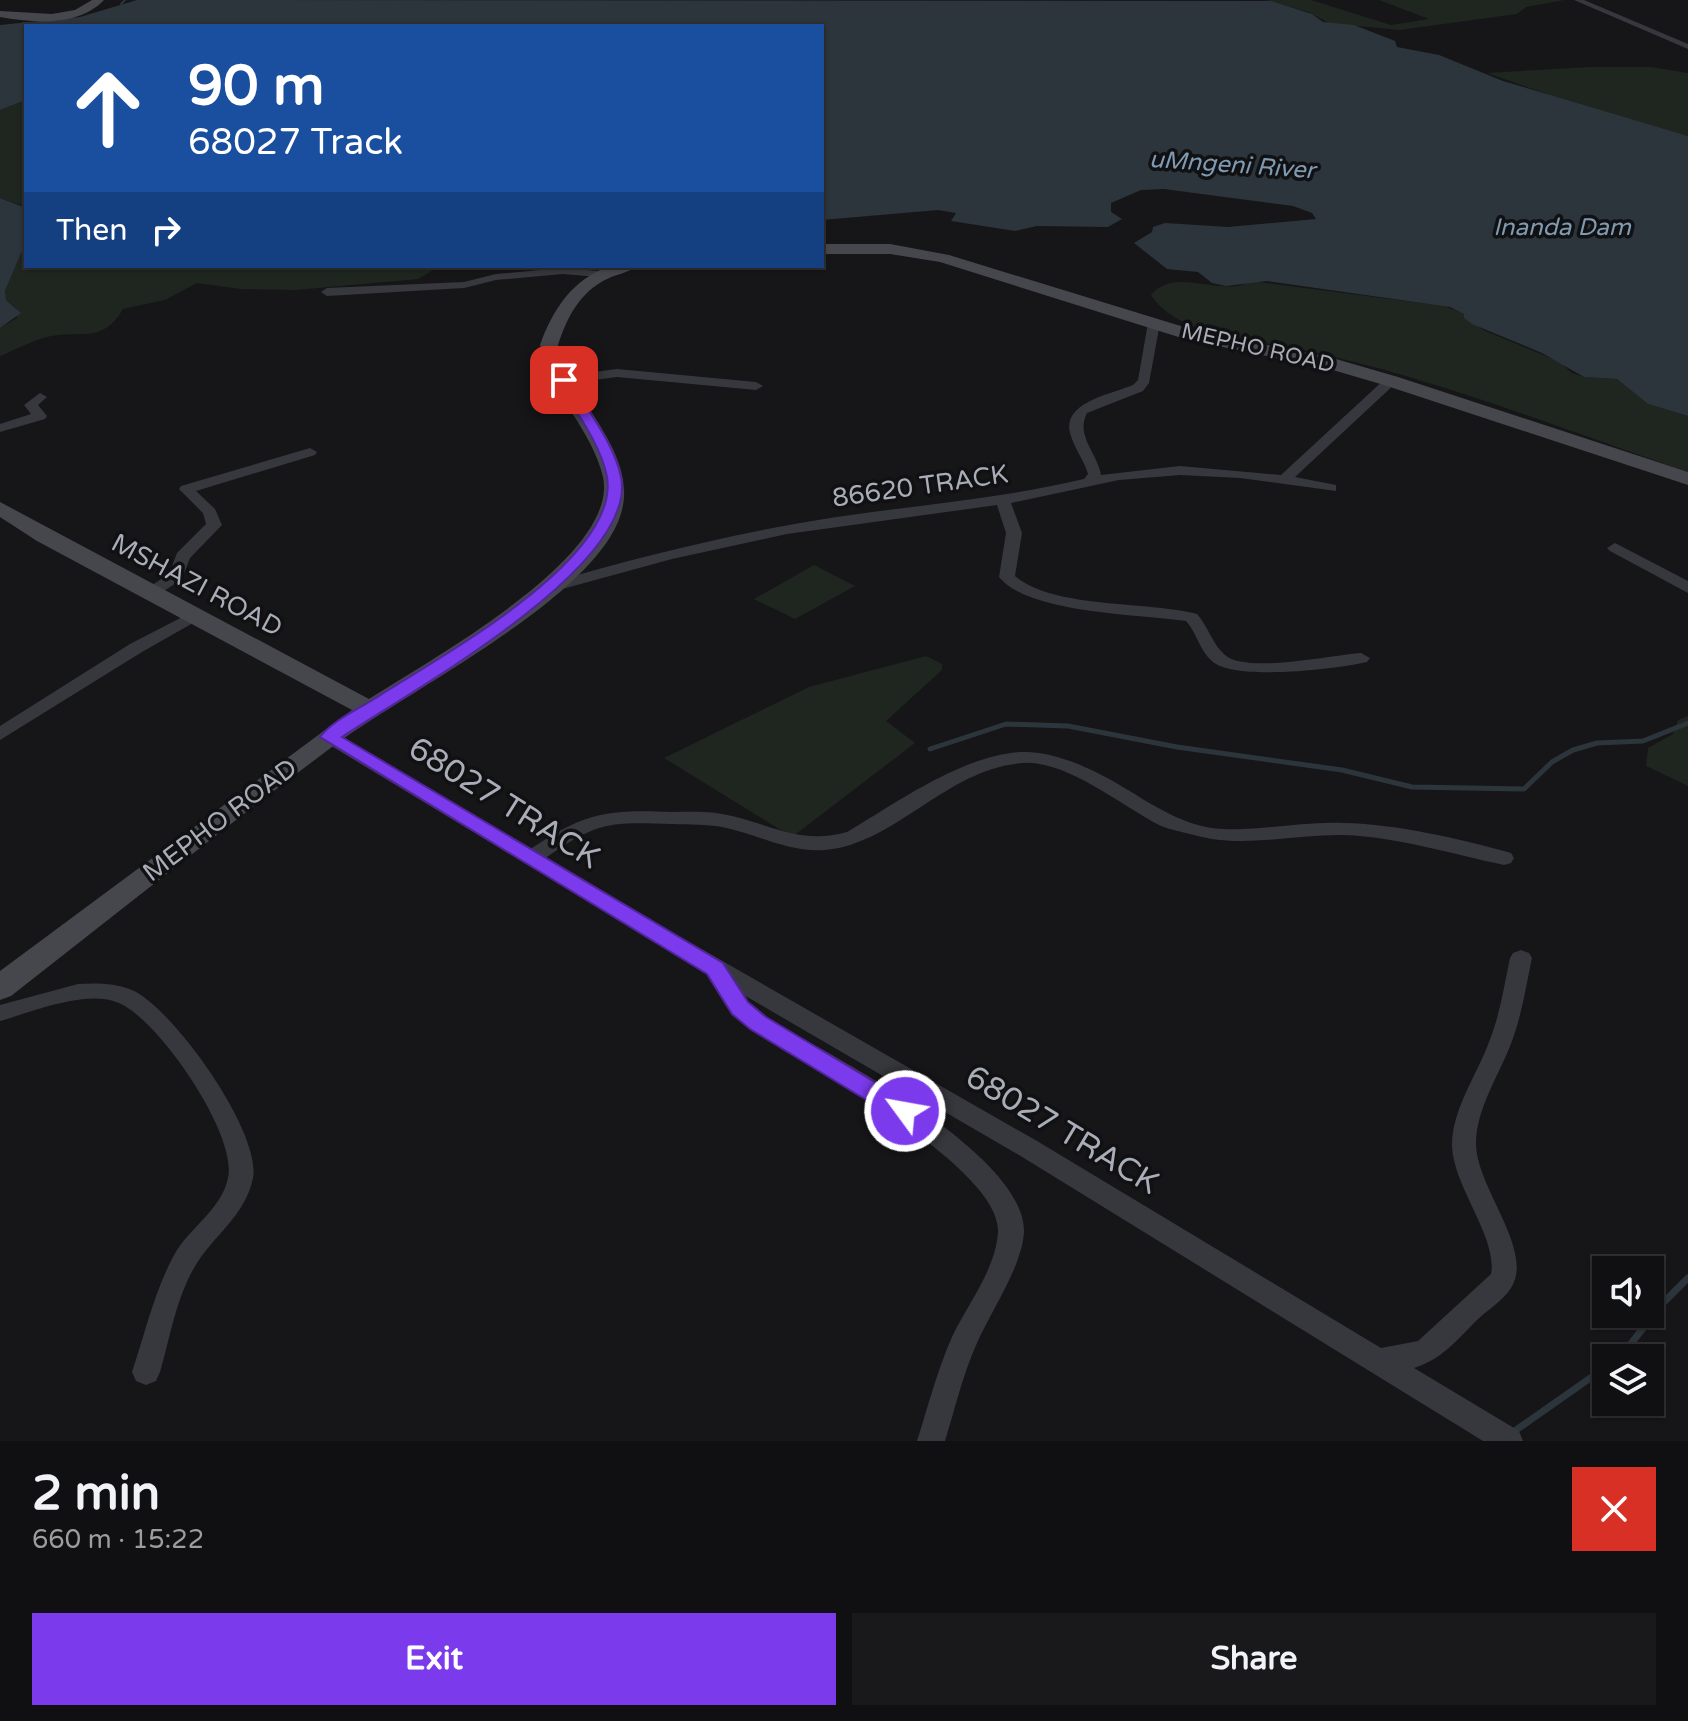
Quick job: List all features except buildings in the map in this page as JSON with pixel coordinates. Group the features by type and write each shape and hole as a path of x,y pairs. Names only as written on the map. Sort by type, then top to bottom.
{"street":[{"path":"0,14 41,17 67,14 90,7 99,0"},
{"path":"1578,0 1688,47"},
{"name":"MEPHO ROAD","path":"824,249 890,249 943,258 1206,339 1329,363 1391,381 1688,479"},
{"path":"327,292 464,285 496,277 563,271 598,274 620,268"},
{"name":"MEPHO ROAD","path":"0,988 329,737 555,586 608,521 614,496 609,465 551,355 551,339 577,291 598,274"},
{"path":"1089,482 1095,474 1074,428 1076,417 1082,410 1138,388 1144,380 1154,323"},
{"path":"564,380 617,373 756,386"},
{"path":"1285,479 1391,381"},
{"path":"0,428 40,416 31,405 40,397"},
{"path":"152,592 176,576 183,556 214,525 210,512 186,489 310,452"},
{"name":"86620 TRACK","path":"555,586 649,558 803,526 1002,499 1117,474 1197,469 1285,479 1331,488"},
{"path":"1002,499 1014,533 1007,577 1018,588 1053,599 1191,617 1213,653 1236,667 1261,668 1361,658"},
{"name":"MSHAZI ROAD","path":"0,508 369,709"},
{"path":"1615,548 1688,588"},
{"path":"0,734 136,648 194,616"},
{"name":"68027 TRACK","path":"329,737 715,968 1028,1148 1509,1441"},
{"path":"531,858 570,831 619,816 721,820 802,844 832,843 854,837 944,783 981,766 1023,757 1080,771 1117,789 1161,818 1221,836 1343,829 1385,833 1504,858"},
{"path":"1381,1361 1415,1359 1436,1346 1484,1294 1502,1280 1507,1270 1505,1251 1467,1174 1464,1143 1504,1030 1521,958"},
{"path":"715,968 740,1008 758,1023 918,1121 968,1162 1006,1206 1011,1230 1003,1257 958,1356 931,1441"},
{"path":"0,1013 49,998 92,992 123,996 141,1004 165,1029 224,1114 240,1152 242,1171 232,1205 185,1260 146,1372"}],"shaded area":[{"path":"1266,0 1311,0 1391,25 1429,19 1379,0 1564,0 1526,7 1517,14 1399,30 1329,23 1308,12"},
{"path":"1651,67 1688,73 1688,136 1569,102 1487,73"},
{"path":"24,101 24,206 0,198 0,110"},
{"path":"24,250 24,268 437,268 418,279 296,290 241,289 197,283 165,300 123,309 115,320 99,332 47,337 0,356 0,328 17,318 16,308 6,300 5,291"},
{"path":"1251,281 1444,306 1465,314 1483,330 1560,362 1572,373 1617,379 1648,404 1688,416 1688,472 1444,387 1344,359 1216,334 1178,319 1163,309 1151,295 1173,283 1227,287"},
{"path":"814,565 855,586 795,619 754,599"},
{"path":"926,656 942,664 942,670 886,721 915,743 792,837 664,758 809,687"},
{"path":"1688,716 1688,786 1646,766 1648,748 1673,734 1678,720"}],"water":[{"name":"Inanda Dam","path":"137,0 1271,1 1312,14 1323,22 1354,25 1395,41 1397,47 1439,55 1503,81 1688,136 1688,416 1648,404 1617,379 1584,377 1542,353 1472,324 1464,318 1464,314 1450,307 1267,281 1226,286 1212,283 1198,272 1167,269 1134,243 1152,232 1153,227 1165,223 1228,227 1316,219 1312,213 1293,206 1164,189 1141,190 1111,203 1111,212 1122,219 1108,227 1037,226 1015,231 951,221 956,213 938,210 824,220 824,24 24,24 24,101 0,110 0,25 80,17"},
{"path":"0,198 24,207 24,251 5,291 6,300 21,313 0,328"}],"waterway":[{"path":"121,4 125,0"},
{"path":"930,749 1006,724 1068,726 1177,747 1342,770 1412,787 1524,789 1552,762 1573,750 1597,743 1643,741 1688,723"},
{"path":"1631,1344 1660,1306 1688,1278"},
{"path":"1508,1441 1516,1430 1592,1377"}],"route":[{"path":"564,380 598,440 614,479 614,496 608,521 555,586 329,737 715,968 740,1008 758,1023 905,1111"}],"water label":[{"name":"uMngeni River","path":"1232,165"}]}
